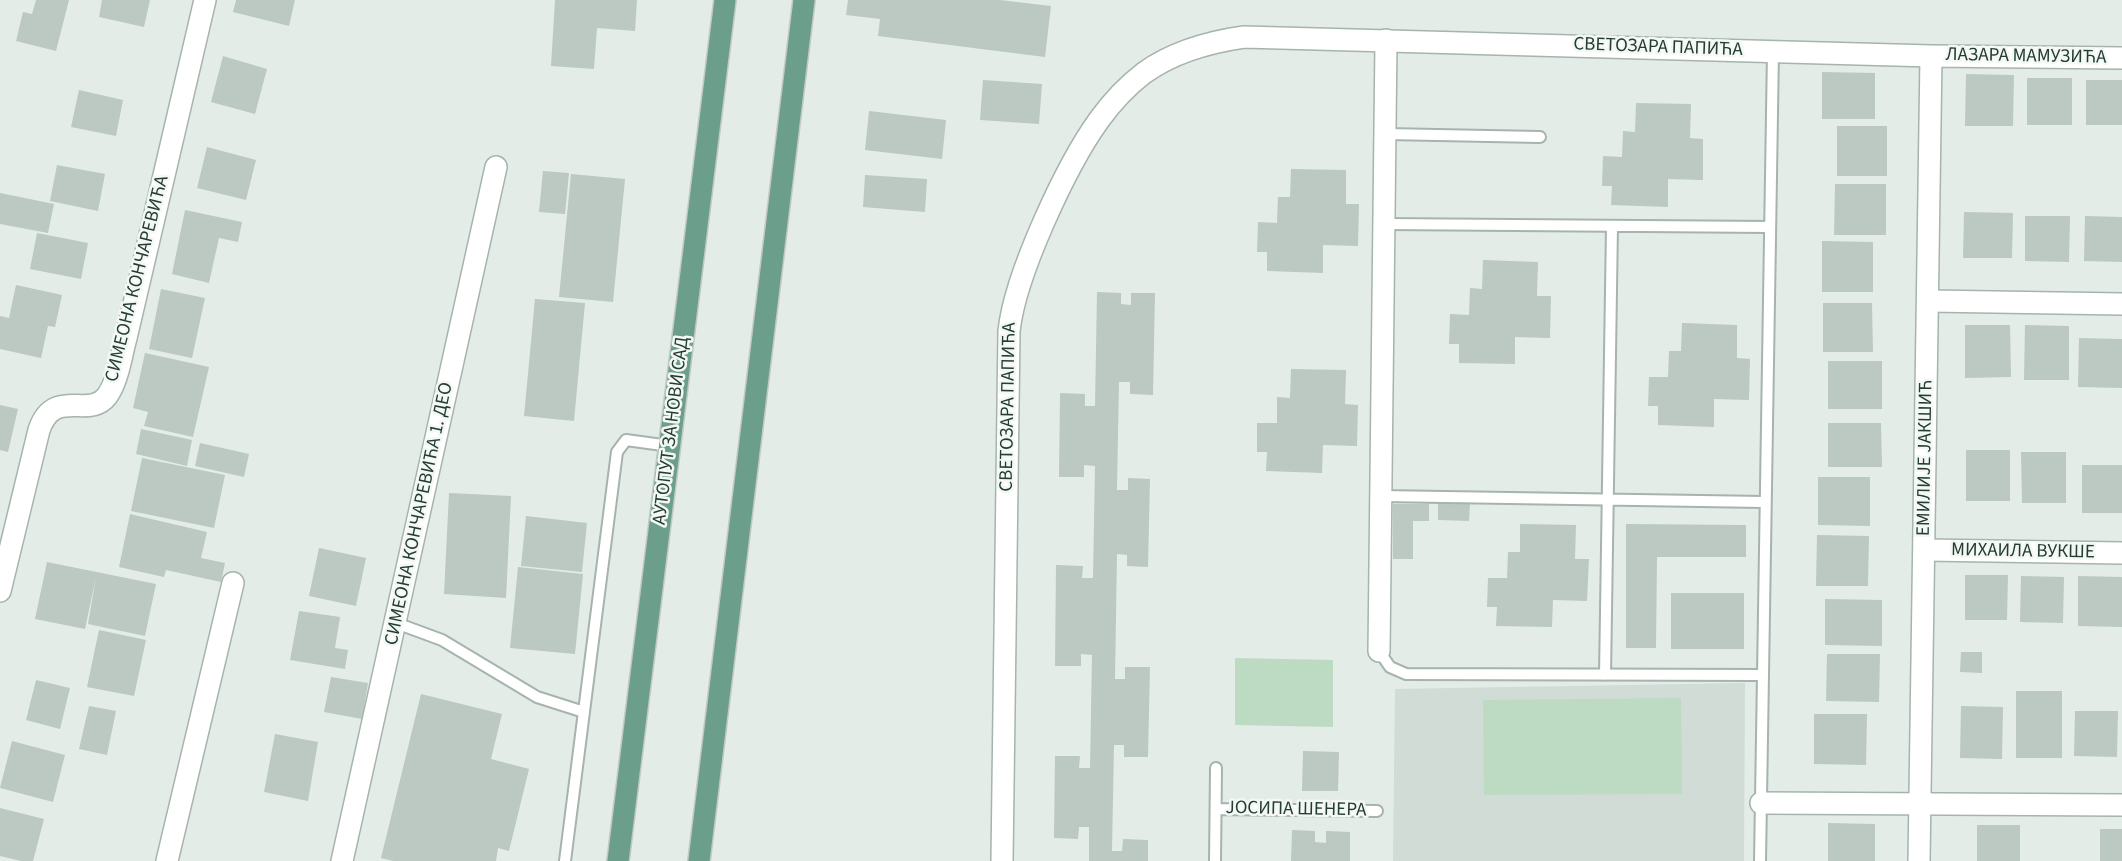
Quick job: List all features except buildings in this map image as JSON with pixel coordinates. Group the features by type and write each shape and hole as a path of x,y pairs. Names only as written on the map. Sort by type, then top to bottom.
{"main road":[{"name":"АУТОПУТ ЗА НОВИ САД","path":"618,861 725,0"},
{"path":"699,861 804,0"}],"street":[{"name":"СИМЕОНА КОНЧАРЕВИЋА","path":"0,591 42,421 46,415 62,405 96,404 106,398 113,384 205,0"},
{"name":"СВЕТОЗАРА ПАПИЋА","path":"1002,861 1009,331 1012,309 1048,218 1078,154 1099,120 1122,92 1161,61 1218,41 1244,37 1931,56"},
{"path":"1379,651 1386,40"},
{"name":"ЛАЗАРА МАМУЗИЋА","path":"1931,56 2122,58"},
{"name":"ЕМИЛИЈЕ ЈАКШИЋ","path":"1919,861 1931,56"},
{"name":"СИМЕОНА КОНЧАРЕВИЋА 1. ДЕО","path":"342,861 496,167"},
{"path":"1929,301 2122,304"},
{"name":"МИХАИЛА ВУКШЕ","path":"1925,550 2122,553"},
{"path":"167,861 233,583"},
{"path":"1761,803 2122,805"}],"lane":[{"path":"1760,861 1773,51"},
{"path":"1386,134 1540,137"},
{"path":"1385,224 1770,227"},
{"path":"1605,675 1612,226"},
{"path":"565,861 617,452 626,440 670,446"},
{"path":"1381,496 1764,502"},
{"path":"396,623 442,640 537,697 584,712"},
{"path":"1379,651 1390,667 1406,674 1763,676"},
{"name":"ЈОСИПА ШЕНЕРА","path":"1215,861 1216,768"},
{"name":"ЈОСИПА ШЕНЕРА","path":"1216,809 1377,811"}],"shaded area":[{"path":"1745,683 1744,861 1393,861 1395,689"}],"green space":[{"path":"1235,658 1333,660 1333,727 1235,725"},
{"path":"1681,698 1682,794 1484,795 1483,700"}]}
